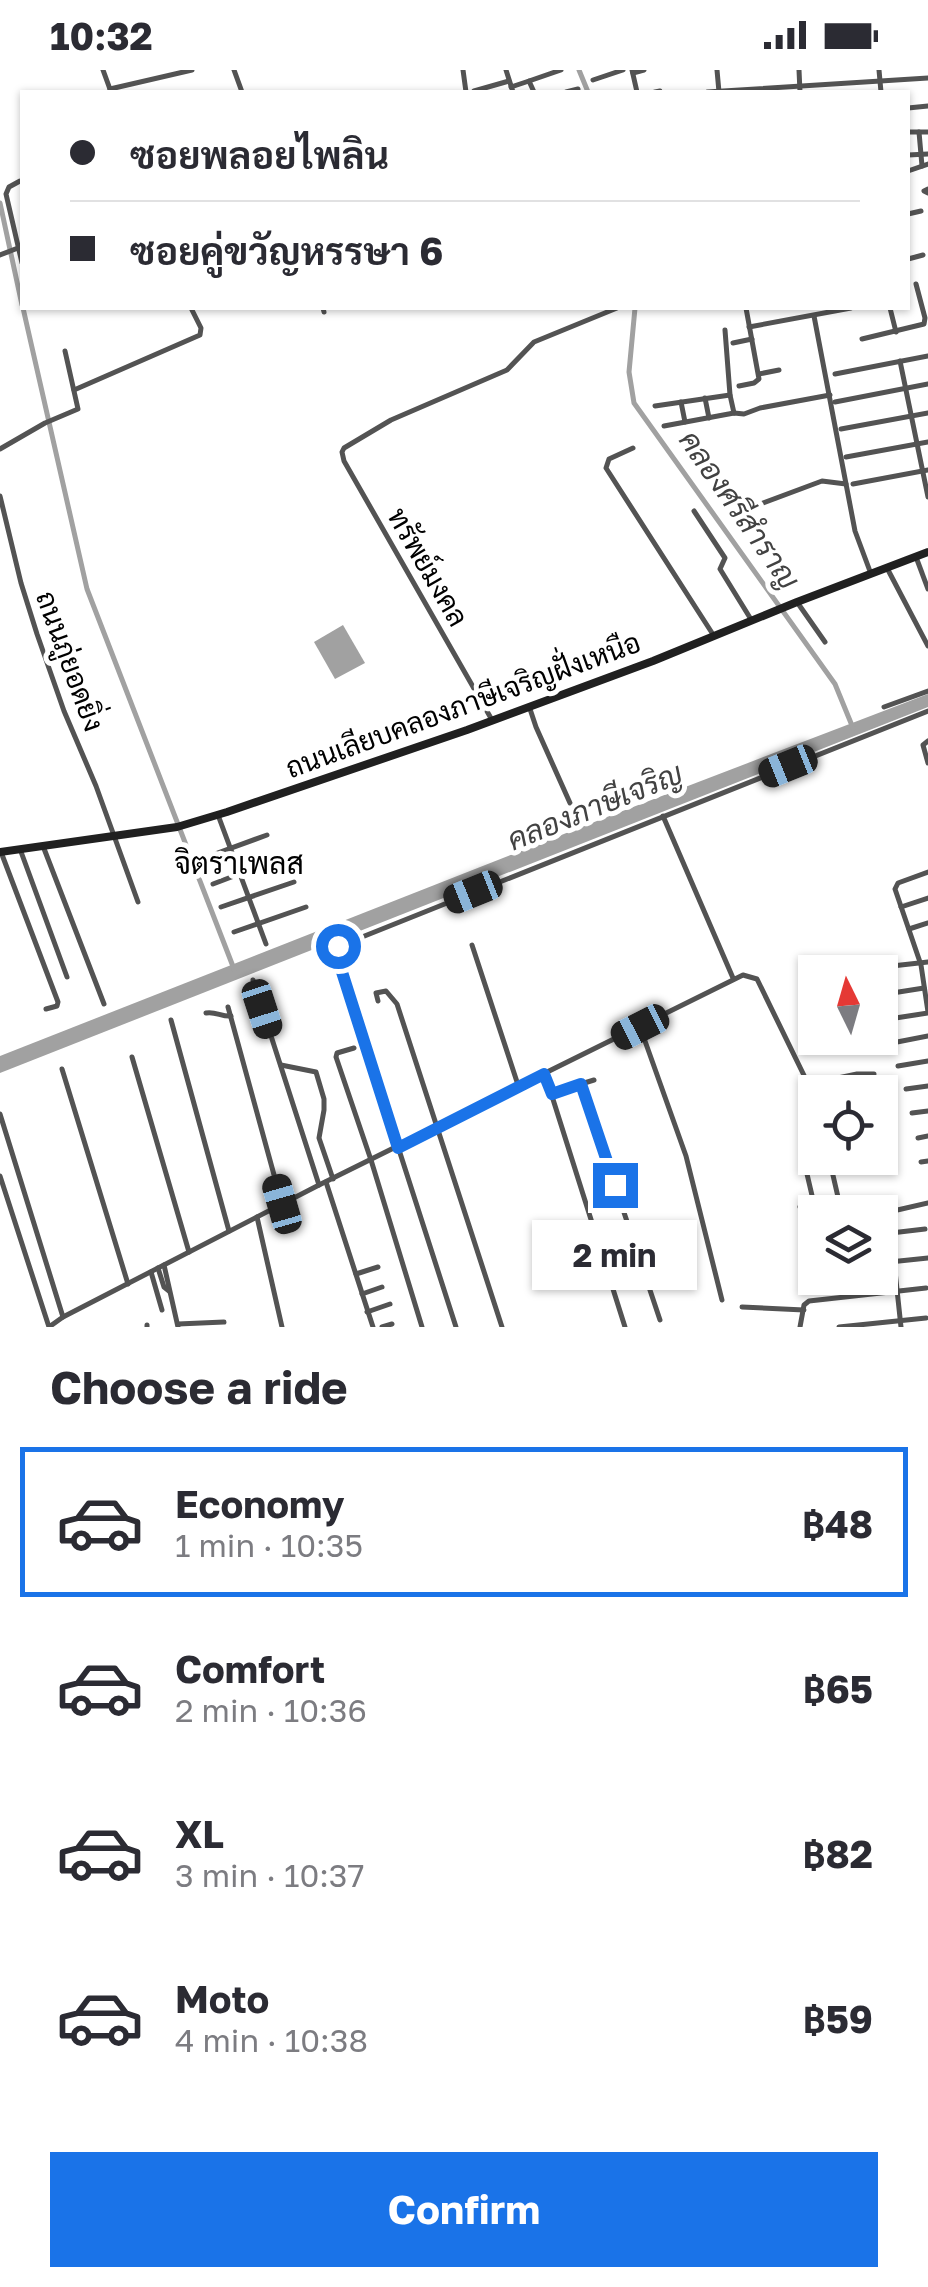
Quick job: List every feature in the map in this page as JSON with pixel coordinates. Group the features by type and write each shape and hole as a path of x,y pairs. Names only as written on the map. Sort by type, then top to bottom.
{"main road":[{"name":"ถนนเลียบคลองภาษีเจริญฝั่งเหนือ","path":"1,852 180,827 218,815 653,662 928,552"}],"street":[{"path":"114,90 188,70"},
{"path":"506,70 511,87"},
{"path":"483,90 511,87 561,70"},
{"path":"594,80 624,70"},
{"path":"633,72 644,70"},
{"path":"799,70 800,89"},
{"path":"879,70 880,90"},
{"path":"773,90 928,78"},
{"path":"530,81 533,90"},
{"path":"574,90 578,89"},
{"path":"910,132 928,132"},
{"path":"919,132 925,165"},
{"path":"20,182 7,190 20,256"},
{"path":"910,214 921,211"},
{"path":"14,224 20,221"},
{"path":"0,255 18,248"},
{"path":"910,258 923,255"},
{"path":"862,340 924,324 916,284"},
{"path":"74,390 200,334 193,310"},
{"name":"ทรัพย์มงคล","path":"492,720 342,452 402,415 507,370 534,342 613,310"},
{"path":"739,386 758,382 746,310"},
{"path":"749,326 842,310"},
{"path":"890,310 896,332"},
{"path":"814,316 850,484 859,546 871,574"},
{"path":"725,330 734,413"},
{"path":"733,343 752,339"},
{"path":"0,449 78,409 64,351"},
{"path":"835,374 928,356"},
{"path":"900,361 928,497"},
{"path":"758,374 780,370"},
{"path":"835,402 928,384"},
{"path":"655,406 730,394"},
{"path":"664,426 830,395"},
{"path":"705,398 709,418"},
{"path":"681,402 685,422"},
{"path":"841,429 928,412"},
{"path":"846,457 928,442"},
{"path":"633,448 609,459 606,468 714,636"},
{"path":"747,509 822,480 850,484 925,471"},
{"name":"ถนนภู่ยอดยิ่ง","path":"0,496 20,583 37,634 138,902"},
{"path":"694,511 725,558 720,569 752,621"},
{"path":"916,557 928,589"},
{"path":"887,568 928,646"},
{"path":"793,604 824,642"},
{"path":"884,707 928,692"},
{"path":"529,706 570,803"},
{"path":"456,1327 336,948 928,711"},
{"path":"928,741 923,744 928,762"},
{"path":"218,815 266,944"},
{"path":"663,816 733,979"},
{"path":"204,858 267,834"},
{"path":"43,846 104,1004"},
{"path":"20,850 67,977"},
{"path":"1,852 58,1002 46,1009"},
{"path":"213,884 281,858"},
{"path":"898,1017 928,1012 924,963 908,929 895,885 928,872"},
{"path":"221,907 294,882"},
{"path":"901,907 928,898"},
{"path":"234,932 306,907"},
{"path":"908,929 928,924"},
{"path":"472,944 518,1088"},
{"path":"898,965 924,963"},
{"path":"0,1176 49,1327 63,1316 282,1204 743,975 756,978 804,1075"},
{"path":"253,980 319,1186"},
{"path":"898,992 926,987"},
{"path":"378,1000 376,993 386,990 398,1004 502,1327"},
{"path":"228,1007 282,1204"},
{"path":"206,1014 231,1016"},
{"path":"170,1020 229,1232"},
{"path":"640,1027 686,1156 722,1300"},
{"path":"898,1042 928,1036"},
{"path":"354,1048 337,1053 336,1057 422,1327"},
{"path":"132,1057 189,1252"},
{"path":"898,1066 928,1061"},
{"path":"280,1065 316,1072 324,1099 320,1144 372,1327"},
{"path":"62,1070 128,1284"},
{"path":"544,1074 625,1327"},
{"path":"852,1075 874,1074"},
{"path":"552,1094 594,1080"},
{"path":"581,1084 660,1320"},
{"path":"906,1090 928,1086"},
{"path":"912,1113 928,1111"},
{"path":"0,1114 63,1316"},
{"path":"918,1138 928,1136"},
{"path":"307,1149 320,1144"},
{"path":"898,1214 928,1202"},
{"path":"257,1217 282,1327"},
{"path":"898,1232 926,1229"},
{"path":"898,1261 928,1258"},
{"path":"356,1274 378,1266"},
{"path":"158,1269 164,1287 169,1290 178,1326 224,1322"},
{"path":"158,1269 162,1310"},
{"path":"362,1294 382,1288"},
{"path":"898,1291 926,1288"},
{"path":"800,1327 806,1302 861,1295"},
{"path":"897,1295 901,1324"},
{"path":"367,1312 390,1304"},
{"path":"742,1307 804,1310"},
{"path":"840,1327 901,1324 926,1318"},
{"path":"382,1327 392,1324"}],"shaded area":[{"path":"343,625 365,663 335,679 314,642"},
{"path":"928,694 928,707 0,1073 0,1056"}],"waterway":[{"name":"คลองศรีสำราญ","path":"579,70 587,90"},
{"path":"0,203 20,296"},
{"path":"23,310 87,589 234,969"},
{"name":"คลองศรีสำราญ","path":"635,310 629,372 634,403 835,684 853,728"}],"district":[{"name":"จิตราเพลส","path":"239,864"}],"route":[{"path":"338,946 335,950 398,1148 544,1074 552,1094 581,1084 615,1185"}],"water label":[{"name":"คลองภาษีเจริญ","path":"595,807"}]}
